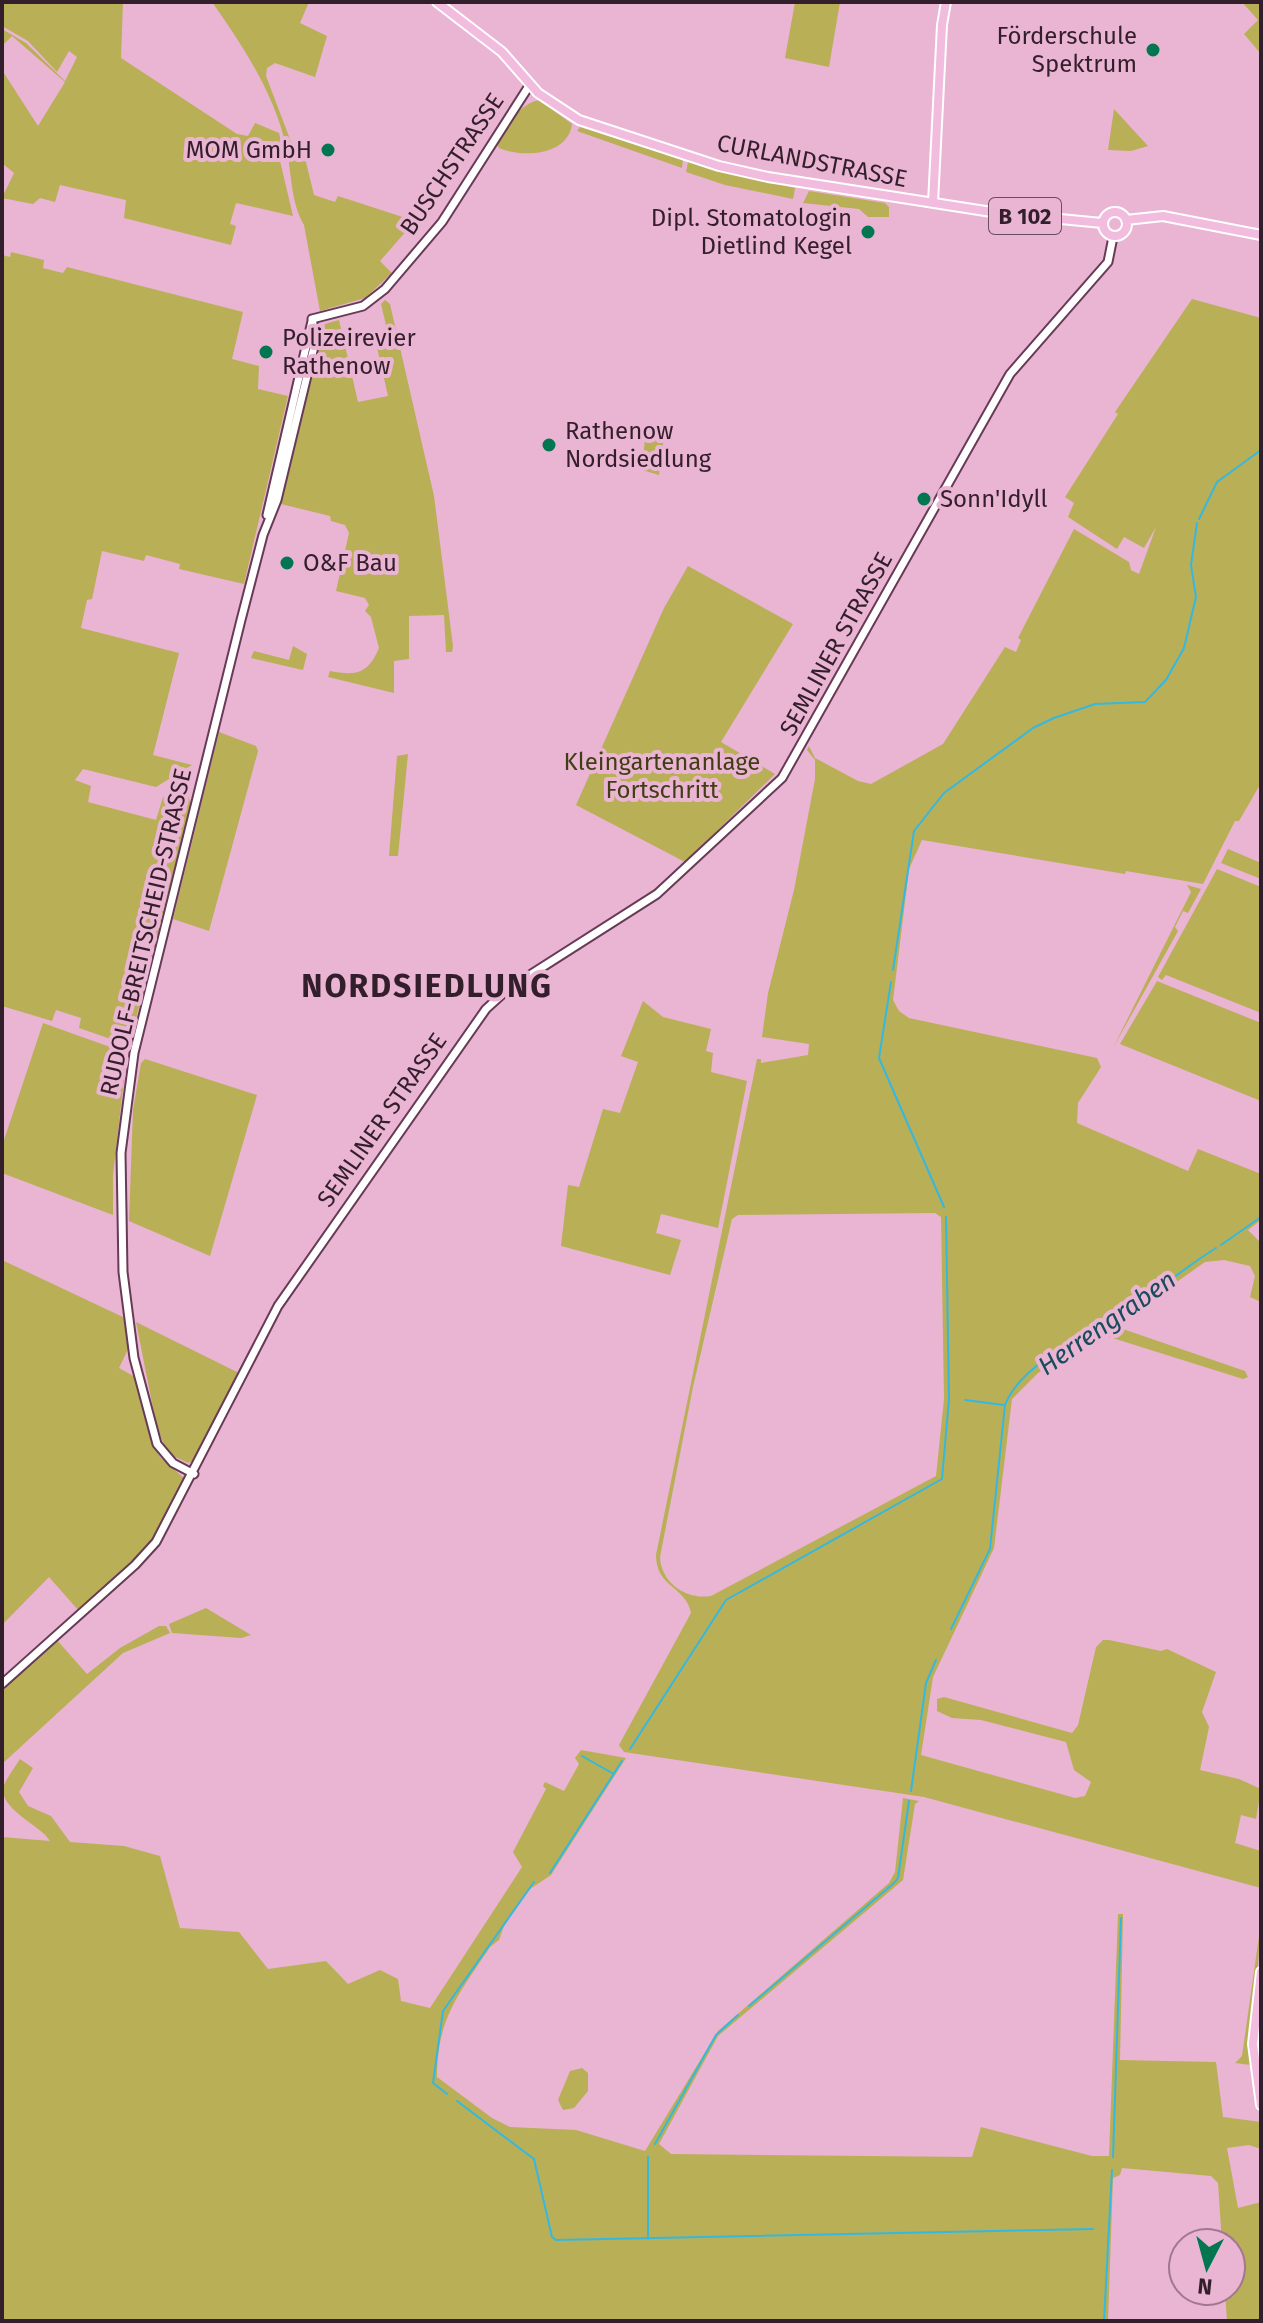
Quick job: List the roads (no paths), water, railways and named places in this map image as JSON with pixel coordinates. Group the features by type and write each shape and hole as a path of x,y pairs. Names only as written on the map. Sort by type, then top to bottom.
{"main road":[{"name":"CURLANDSTRASSE","path":"437,2 502,52 529,86 577,119 727,169 862,194 1102,223"},
{"path":"933,203 942,25 946,2"},
{"name":"B 102","path":"1102,223 1113,212 1126,220 1163,216 1261,235"},
{"path":"1102,223 1105,232 1113,237 1125,232 1126,220"},
{"path":"1261,1972 1253,2044 1261,2105"}],"street":[{"name":"BUSCHSTRASSE","path":"329,315 363,306 385,289 442,222 529,86"},
{"name":"SEMLINER STRASSE","path":"2,1684 147,1553 165,1529 287,1292 486,1009 508,989 657,894 748,812 792,764 1010,374 1108,262 1113,237"},
{"name":"RUDOLF-BREITSCHEID-STRASSE","path":"194,1474 163,1454 134,1358 123,1272 121,1153 134,1053 265,527 277,500 316,338 312,319 329,315"}],"waterway":[{"path":"1199,519 1217,482 1261,450"},
{"path":"893,970 914,831 944,793 1033,728 1095,704 1145,702 1166,680 1184,648 1196,597 1191,565 1197,523"},
{"path":"891,982 879,1058 944,1207"},
{"path":"630,1749 726,1600 942,1479 949,1399 946,1217"},
{"name":"Herrengraben","path":"1221,1245 1261,1217"},
{"name":"Herrengraben","path":"951,1629 990,1549 1005,1405 1014,1389 1026,1375 1058,1351 1125,1312 1216,1248"},
{"name":"Herrengraben","path":"965,1400 1004,1405"},
{"name":"Herrengraben","path":"911,1791 926,1683 936,1660"},
{"path":"582,1756 612,1773"},
{"path":"550,1873 622,1761"},
{"name":"Herrengraben","path":"749,2006 898,1878 909,1801"},
{"path":"447,2094 433,2083 443,2011 534,1882"},
{"path":"1113,2157 1121,1918"},
{"path":"655,2144 716,2035 738,2015"},
{"path":"457,2101 534,2159 552,2237 556,2240 1093,2229"},
{"path":"648,2157 648,2239"},
{"path":"1104,2321 1112,2170"}],"place":[{"name":"Förderschule Spektrum","path":"1153,50"},
{"name":"MOM GmbH","path":"328,150"},
{"name":"Dipl. Stomatologin Dietlind Kegel","path":"868,232"},
{"name":"Polizeirevier Rathenow","path":"266,352"},
{"name":"Rathenow Nordsiedlung","path":"549,445"},
{"name":"Sonn'Idyll","path":"924,499"},
{"name":"O&F Bau","path":"287,563"}],"district":[{"name":"NORDSIEDLUNG","path":"427,986"}],"park label":[{"name":"Kleingartenanlage Fortschritt","path":"662,776"}]}
